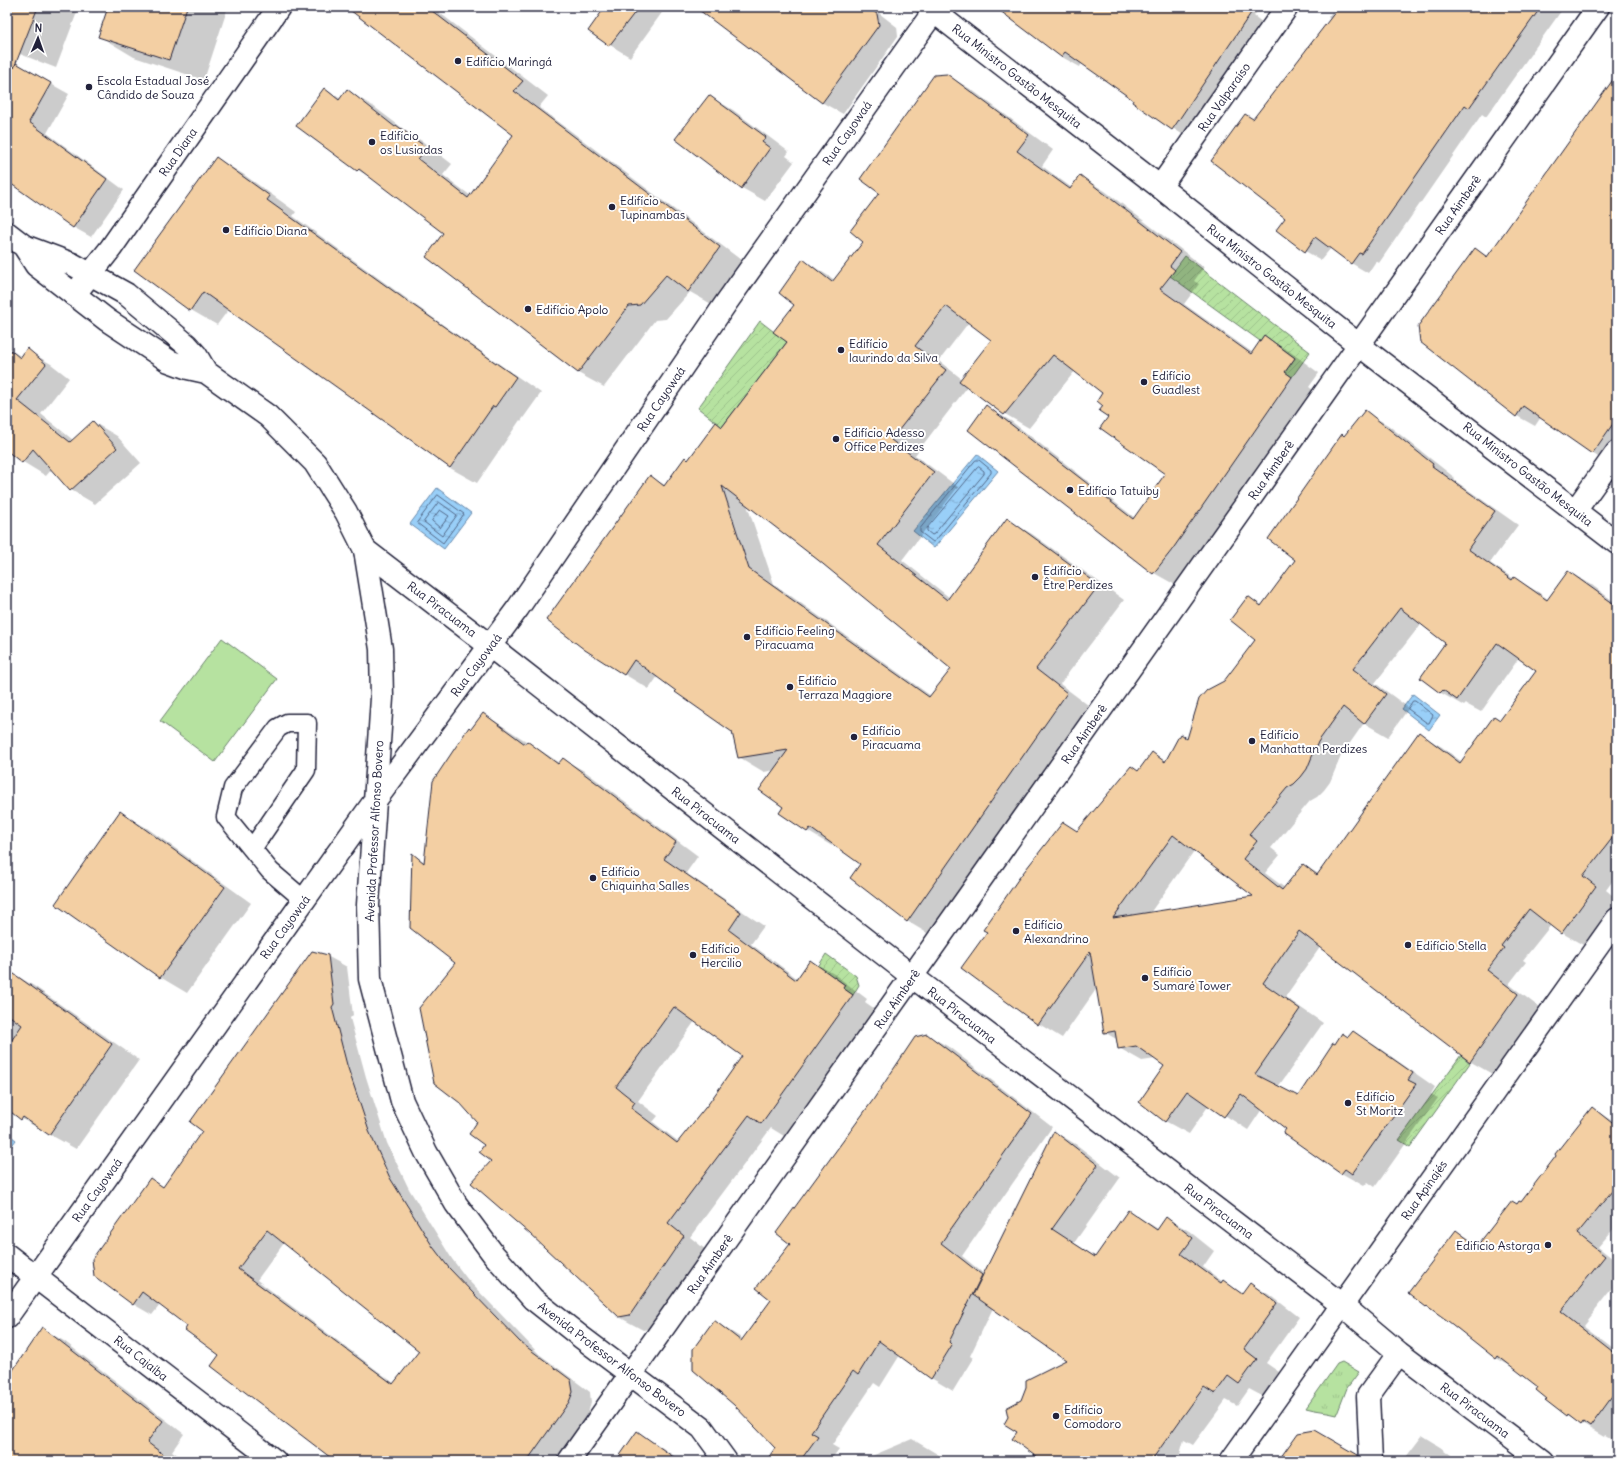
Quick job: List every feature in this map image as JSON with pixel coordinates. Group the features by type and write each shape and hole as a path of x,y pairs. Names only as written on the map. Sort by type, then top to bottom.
{"street":[{"name":"Rua Diana","path":"74,295 111,248 279,7"},
{"name":"Rua Valparaíso","path":"1160,187 1287,7"},
{"name":"Rua Aimberê","path":"569,1461 913,977 1598,7"},
{"name":"Rua Ministro Gastão Mesquita","path":"933,9 1359,345 1617,543"},
{"name":"Rua Cayowaá","path":"7,1317 374,802 518,608 726,302 933,9"},
{"name":"Avenida Professor Alfonso Bovero","path":"7,233 24,246 72,264 126,294 187,345 196,355 206,372"},
{"name":"Avenida Professor Alfonso Bovero","path":"24,246 36,265 107,320 169,361 188,368 206,372 268,416 315,463 346,512 365,550 381,649 382,698 368,905 370,979 402,1101 423,1146 456,1204 494,1255 533,1299 702,1428 726,1461"},
{"path":"1575,511 1617,452"},
{"name":"Rua Piracuama","path":"365,550 913,977 1342,1305 1399,1352 1542,1461"},
{"name":"Rua Apinajés","path":"1231,1461 1617,918"},
{"name":"Rua Cajaíba","path":"7,1255 275,1461"},
{"path":"1371,1461 1368,1396 1399,1352"}],"lane":[{"path":"252,849 306,770 307,723 287,722 278,728 234,788 226,817 252,849 270,871 304,900"}],"green space":[{"path":"1185,256 1310,352 1292,377 1285,372 1295,358 1264,335 1260,341 1170,276"},
{"path":"760,321 787,342 722,427 698,408"},
{"path":"222,638 277,679 215,762 160,721"},
{"path":"826,954 856,976 859,985 853,995 843,988 845,985 833,976 831,980 816,970"},
{"path":"1461,1055 1470,1063 1410,1147 1399,1140"},
{"path":"1342,1362 1359,1372 1347,1388 1337,1414 1306,1408 1337,1364"}],"water":[{"path":"977,454 998,471 934,548 913,531"},
{"path":"437,488 471,513 444,549 410,524"},
{"path":"1413,694 1440,715 1429,730 1402,709"},
{"path":"7,1133 16,1140 7,1152"}],"building":[{"path":"7,7 38,7 14,68 16,63 51,83 29,122 107,179 73,228 7,181"},
{"path":"108,7 187,7 169,60 98,37"},
{"path":"346,7 427,7 523,81 514,91 720,247 688,292 666,275 640,305 629,306 578,373 426,257 443,233 359,169 357,171 296,126 324,88 339,100 347,89 395,127 396,125 427,148 418,159 468,198 513,135"},
{"path":"605,7 639,7 609,46 588,31"},
{"path":"695,7 867,7 877,14 879,25 822,103"},
{"path":"995,7 1255,7 1172,130 1132,102 1133,100 1065,52 1061,57"},
{"path":"1339,7 1541,7 1469,108 1465,105 1362,254 1359,253 1351,264 1315,237 1305,252 1276,230 1285,218 1211,161 1245,114 1253,119"},
{"path":"947,74 1029,135 1017,151 1070,189 1080,175 1180,252 1170,266 1175,270 1160,289 1251,354 1264,335 1295,358 1285,372 1292,377 1172,550 1153,574 968,430 986,405 1133,519 1165,474 1100,428 1108,417 1099,411 1103,406 1097,401 1102,393 1053,355 1004,415 959,381 991,340 946,306 915,346 946,370 891,440 934,472 878,545 947,600 1007,518 1099,585 1036,669 1067,693 907,922 850,878 860,864 810,828 807,832 779,813 783,807 759,790 788,750 738,758 732,732 675,692 676,691 634,660 624,675 585,650 546,620 650,475 664,486 685,457 688,460 716,422 722,427 787,342 773,332 794,305 779,293 803,259 832,282 863,242 850,231 879,193 860,179 934,75","holes":["722,486 818,560 951,669 929,697 749,569"]},
{"path":"1617,74 1617,418 1592,454 1523,406 1516,417 1420,342 1418,326 1475,248 1487,257"},
{"path":"709,95 766,137 762,142 770,148 741,189 675,139"},
{"path":"216,157 270,196 267,200 516,377 495,407 493,406 450,468 203,292 190,311 134,270"},
{"path":"7,347 20,358 27,348 46,364 17,400 70,442 93,421 117,448 70,491 33,449 22,463 7,451"},
{"path":"1365,410 1433,464 1432,466 1495,511 1468,549 1512,580 1514,577 1547,600 1568,571 1617,606 1617,832 1583,876 1596,886 1561,934 1529,909 1501,946 1504,948 1487,970 1518,994 1470,1062 1299,931 1263,983 1300,1009 1255,1074 1298,1096 1333,1043 1335,1044 1342,1033 1348,1037 1353,1031 1413,1073 1408,1080 1416,1084 1352,1174 1345,1169 1341,1174 1283,1133 1286,1129 1241,1094 1224,1117 1187,1091 1165,1122 1139,1102 1164,1066 1136,1046 1118,1049 1115,1031 1104,1033 1090,952 1038,1025 961,968 987,932 983,930 1019,878 1063,822 1077,831 1131,766 1138,771 1152,752 1165,762 1180,734 1187,739 1199,699 1207,690 1224,681 1255,640 1230,620 1248,596 1261,606 1295,560 1268,539 1342,434 1344,436","holes":["1400,608 1445,643 1420,678 1440,693 1443,690 1457,700 1497,643 1536,671 1500,720 1494,716 1460,763 1419,732 1317,875 1303,864 1282,890 1243,859 1257,841 1249,834 1287,788 1294,784 1307,769 1318,742 1343,707 1364,724 1386,694 1353,669","1173,835 1253,896 1113,918 1146,872"]},
{"path":"483,713 525,744 527,741 558,764 563,758 676,842 664,859 741,912 729,930 796,980 810,960 845,985 843,988 853,995 761,1124 749,1115 668,1223 684,1236 630,1315 619,1317 530,1234 471,1183 491,1161 479,1152 484,1145 469,1134 477,1122 460,1103 434,1083 419,1008 455,963 410,928 412,853 424,863 433,781 469,727 471,729","holes":["674,1007 742,1056 709,1103 677,1143 631,1108 635,1102 616,1087"]},
{"path":"120,811 225,887 160,978 55,904"},
{"path":"312,951 328,955 334,1004 332,1007 347,1065 369,1131 390,1178 433,1247 449,1268 520,1342 571,1380 573,1392 569,1402 527,1461 335,1461 211,1366 219,1355 185,1330 187,1326 142,1292 133,1305 94,1276 92,1259 150,1178 163,1187 202,1131 190,1122","holes":["267,1230 419,1351 393,1384 238,1269"]},
{"path":"7,969 112,1044 49,1135 23,1117 21,1120 7,1109 7,1047 22,1025 7,1014"},
{"path":"927,1034 1032,1114 941,1243 982,1275 949,1342 952,1345 931,1379 879,1341 858,1375 853,1371 811,1432 818,1436 800,1461 766,1461 775,1448 734,1405 693,1370 693,1349 714,1320 741,1341 771,1300 756,1288 790,1244 776,1233 873,1100 915,1037"},
{"path":"1592,1107 1617,1127 1617,1185 1577,1234 1605,1256 1561,1311 1617,1355 1617,1390 1590,1427 1583,1422 1581,1425 1568,1415 1567,1417 1545,1400 1547,1399 1536,1390 1538,1387 1498,1356 1496,1359 1448,1321 1408,1293 1456,1230 1477,1246 1512,1201 1517,1204 1519,1201 1521,1202 1556,1156 1555,1154"},
{"path":"1054,1131 1098,1165 1052,1229 1095,1257 1128,1210 1157,1230 1166,1217 1193,1238 1181,1254 1221,1283 1223,1280 1242,1294 1250,1283 1277,1303 1244,1349 1257,1359 1239,1384 1228,1376 1215,1394 1204,1387 1151,1461 1042,1461 1012,1439 1017,1432 1004,1424 1008,1417 1006,1408 1021,1400 1026,1387 1026,1380 1066,1360 973,1295"},
{"path":"42,1327 163,1421 147,1442 172,1461 7,1461 7,1379"},
{"path":"1315,1430 1358,1455 1358,1461 1278,1461 1298,1433"},
{"path":"637,1431 679,1461 616,1461"}],"place":[{"name":"Edifício Maringá","path":"458,61"},
{"name":"Escola Estadual José Cândido de Souza","path":"89,87"},
{"name":"Edifício os Lusiadas","path":"372,142"},
{"name":"Edifício Tupinambas","path":"612,207"},
{"name":"Edifício Diana","path":"226,230"},
{"name":"Edifício Apolo","path":"528,309"},
{"name":"Edifício laurindo da Silva","path":"841,350"},
{"name":"Edifício Guadlest","path":"1144,382"},
{"name":"Edifício Adesso Office Perdizes","path":"836,439"},
{"name":"Edifício Tatuiby","path":"1070,490"},
{"name":"Edifício Être Perdizes","path":"1035,577"},
{"name":"Edifício Feeling Piracuama","path":"747,637"},
{"name":"Edifício Terraza Maggiore","path":"790,687"},
{"name":"Edifício Piracuama","path":"854,737"},
{"name":"Edifício Manhattan Perdizes","path":"1252,741"},
{"name":"Edifício Chiquinha Salles","path":"593,878"},
{"name":"Edifício Alexandrino","path":"1016,931"},
{"name":"Edifício Stella","path":"1408,945"},
{"name":"Edifício Hercilio","path":"693,955"},
{"name":"Edifício Sumaré Tower","path":"1145,978"},
{"name":"Edifício St Moritz","path":"1348,1103"},
{"name":"Edificio Astorga","path":"1548,1245"},
{"name":"Edifício Comodoro","path":"1056,1416"}]}
